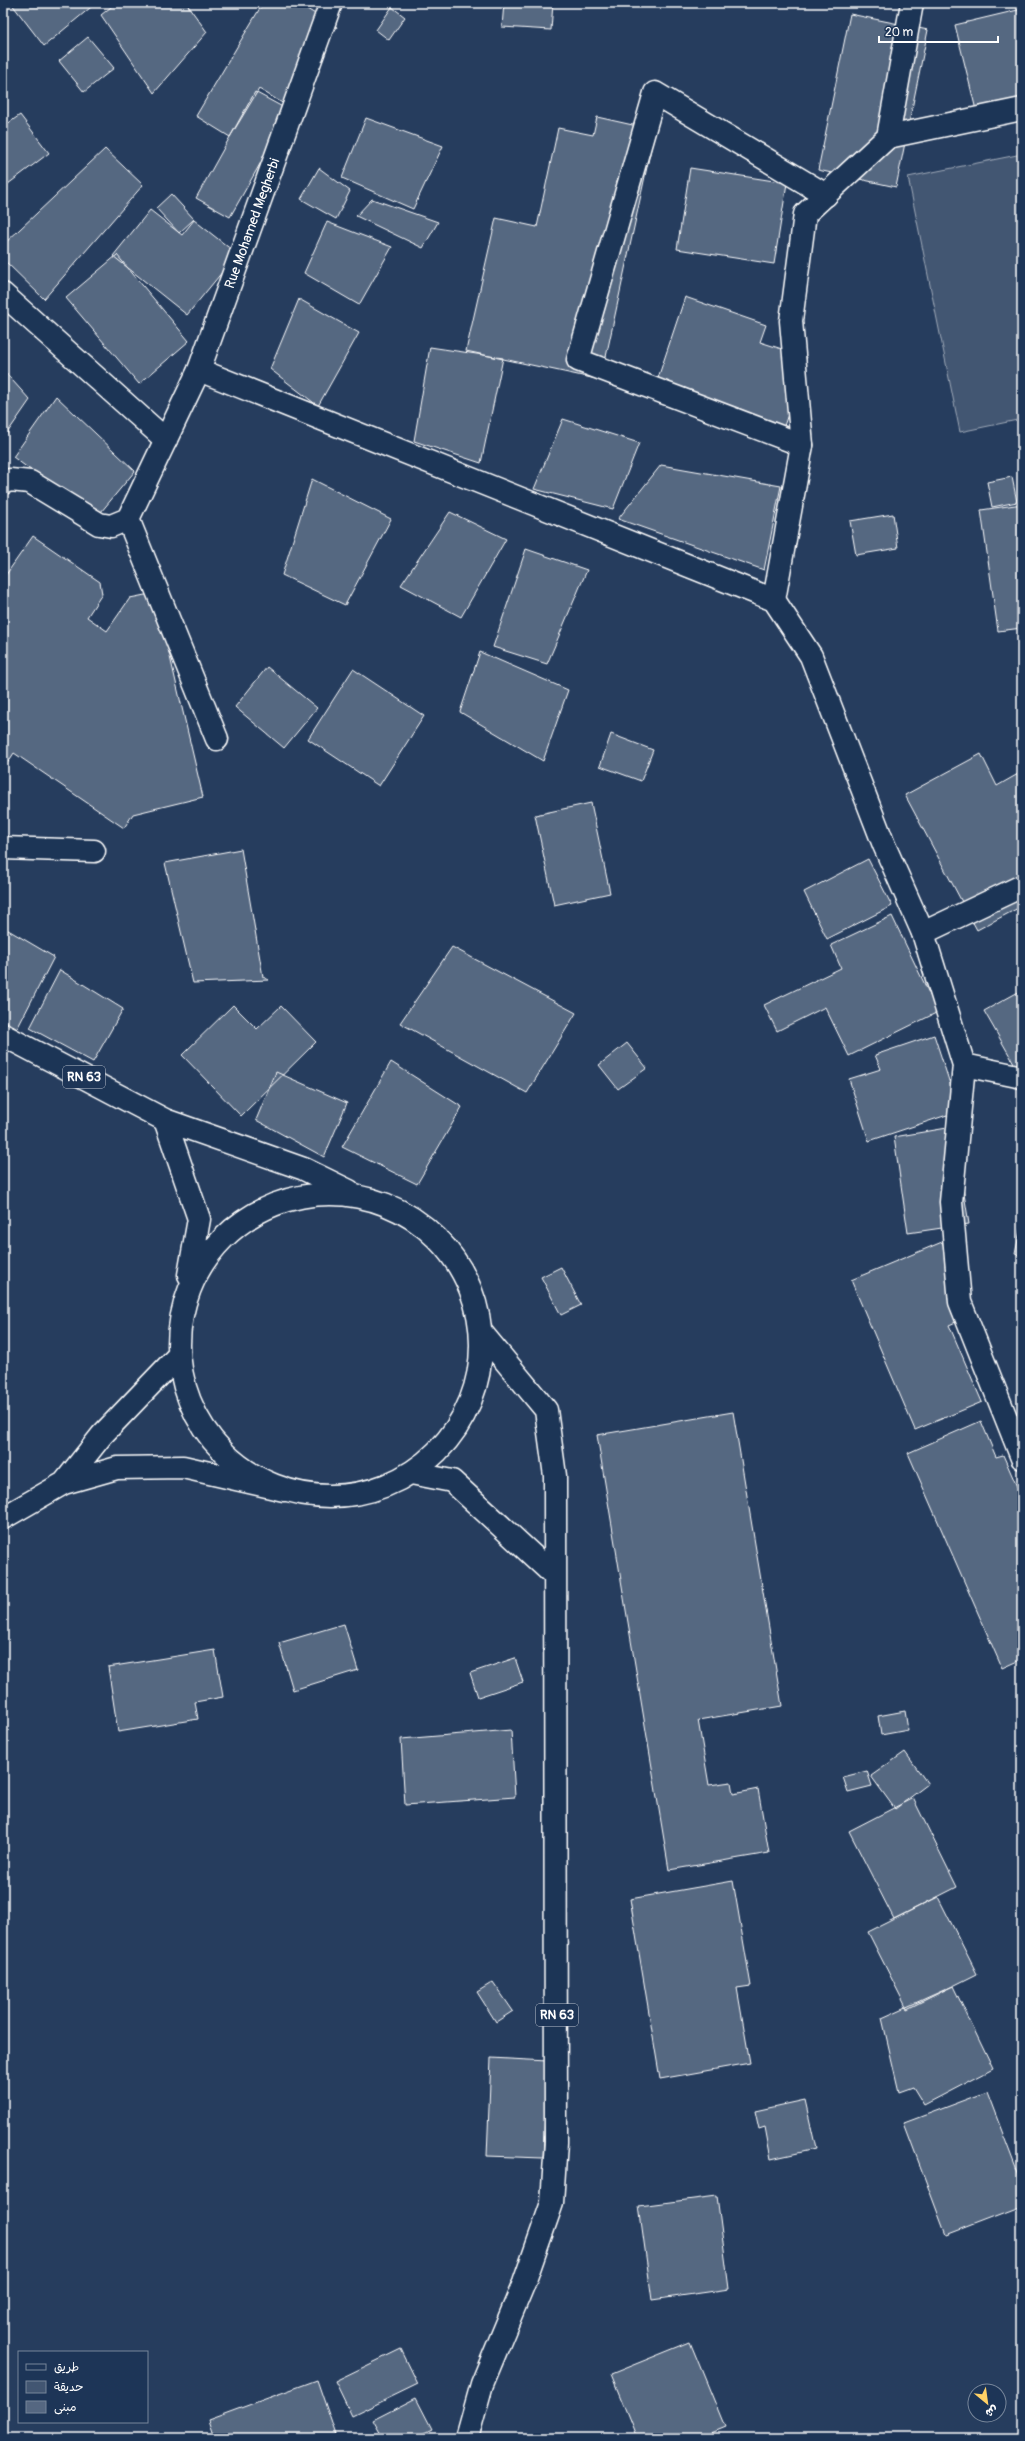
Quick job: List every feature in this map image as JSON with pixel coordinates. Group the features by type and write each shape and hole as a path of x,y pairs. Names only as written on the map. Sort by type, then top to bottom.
{"main road":[{"name":"Rue Mohamed Megherbi","path":"128,518 199,370 331,3"},
{"path":"888,137 912,3"},
{"path":"802,445 578,360 655,94 826,195"},
{"path":"774,600 802,445 792,321 805,214 888,137 1022,109"},
{"path":"3,294 166,440"},
{"path":"199,370 774,600 811,656 884,845 923,932 964,1065 951,1202 960,1302 1022,1458"},
{"path":"3,483 10,480 30,482 98,524 111,526 128,518 217,739"},
{"path":"3,848 94,851"},
{"path":"923,932 1022,886"},
{"name":"RN 63","path":"3,1034 165,1120"},
{"path":"964,1065 1022,1077"},
{"path":"3,1518 64,1483 117,1468 182,1467 284,1490 327,1497 370,1491 410,1473 442,1448 466,1413 479,1375 482,1333 470,1285 444,1243 406,1212 359,1195 304,1169 165,1120"},
{"path":"165,1120 199,1219 186,1294 178,1325 177,1357 187,1401 210,1440 243,1470 284,1490"},
{"path":"186,1294 206,1256 236,1224 274,1204 316,1193 359,1195"},
{"path":"482,1333 546,1410 555,1476 554,1576"},
{"path":"64,1483 102,1435 177,1357"},
{"path":"410,1473 452,1481 554,1576"},
{"name":"RN 63","path":"466,2438 482,2384 524,2283 552,2203 556,2142 554,1576"}],"green space":[{"path":"1022,154 1022,419 960,432 908,177"}],"building":[{"path":"11,3 96,3 44,46"},
{"path":"116,3 186,3 207,32 154,93 101,15"},
{"path":"263,3 297,3 337,27 289,107 259,89 230,137 196,116"},
{"path":"504,3 553,3 551,30 502,27"},
{"path":"392,7 405,17 389,40 376,30"},
{"path":"1022,9 1022,98 976,110 955,25"},
{"path":"850,14 928,30 896,187 818,170"},
{"path":"88,37 114,68 84,92 59,61"},
{"path":"255,92 290,111 230,217 196,198"},
{"path":"20,115 49,153 8,184 3,177 3,127"},
{"path":"597,117 655,130 601,380 466,351 496,218 537,227 558,128 593,135"},
{"path":"366,118 443,146 413,209 342,178"},
{"path":"105,149 143,185 44,299 3,259 3,245"},
{"path":"319,168 350,191 336,219 301,199"},
{"path":"690,168 787,183 774,264 677,249"},
{"path":"171,194 194,219 179,233 156,208"},
{"path":"372,199 438,222 423,248 356,216"},
{"path":"150,210 182,235 194,220 237,254 187,315 113,256"},
{"path":"327,222 392,247 359,305 304,273"},
{"path":"117,255 189,341 139,384 66,298"},
{"path":"685,297 766,325 760,342 807,357 784,426 656,384"},
{"path":"299,299 359,333 318,406 270,369"},
{"path":"430,347 503,358 481,463 414,441"},
{"path":"3,370 30,400 3,439"},
{"path":"56,396 135,471 96,518 13,457"},
{"path":"563,419 639,443 613,509 534,489"},
{"path":"661,465 781,486 764,570 618,519"},
{"path":"1012,477 1017,502 992,507 987,482"},
{"path":"312,479 391,519 345,605 282,575"},
{"path":"1022,504 1022,628 998,631 981,510"},
{"path":"450,512 506,539 461,617 401,585"},
{"path":"893,514 898,548 856,555 850,521"},
{"path":"33,536 100,582 102,594 87,617 107,631 130,598 155,593 203,797 133,814 124,828 14,753 3,770 3,579"},
{"path":"526,549 587,570 547,664 493,647"},
{"path":"480,652 568,690 543,761 460,712"},
{"path":"267,667 317,708 284,748 235,707"},
{"path":"353,669 424,716 379,786 308,739"},
{"path":"611,734 653,750 641,781 600,766"},
{"path":"981,754 997,786 1018,774 1022,782 1022,906 977,930 905,795"},
{"path":"591,803 610,893 554,905 535,815"},
{"path":"241,849 263,977 269,980 193,983 165,863"},
{"path":"868,859 892,906 827,939 804,892"},
{"path":"892,916 938,1012 849,1056 825,1007 777,1031 764,1005 841,968 831,945"},
{"path":"3,927 54,957 17,1029 3,1019"},
{"path":"452,947 576,1013 527,1093 400,1023"},
{"path":"60,970 123,1009 93,1062 30,1028"},
{"path":"1022,990 1022,1077 984,1011"},
{"path":"233,1005 257,1029 281,1006 316,1042 241,1116 182,1055"},
{"path":"934,1035 959,1111 869,1141 849,1079 881,1069 875,1055"},
{"path":"627,1043 647,1068 618,1089 599,1065"},
{"path":"391,1062 462,1107 417,1184 342,1147"},
{"path":"276,1072 347,1103 324,1157 256,1120"},
{"path":"953,1127 969,1224 908,1233 894,1137"},
{"path":"1022,1221 1022,1256 1015,1254"},
{"path":"942,1242 972,1315 949,1325 982,1402 915,1430 851,1280"},
{"path":"561,1267 581,1305 561,1315 541,1277"},
{"path":"733,1412 782,1706 698,1720 709,1785 731,1782 733,1794 758,1789 769,1853 669,1870 597,1435"},
{"path":"981,1421 996,1457 1003,1455 1022,1498 1022,1659 1002,1668 908,1453"},
{"path":"344,1624 358,1670 293,1690 279,1643"},
{"path":"215,1650 223,1697 195,1702 198,1719 118,1732 108,1667"},
{"path":"515,1658 523,1682 478,1697 470,1673"},
{"path":"905,1711 908,1730 881,1735 878,1716"},
{"path":"511,1730 515,1797 405,1805 401,1739"},
{"path":"905,1752 928,1784 895,1809 871,1776"},
{"path":"867,1771 872,1786 848,1792 843,1777"},
{"path":"913,1798 957,1887 894,1919 849,1831"},
{"path":"733,1881 751,1986 737,1988 750,2063 660,2079 630,1899"},
{"path":"938,1897 977,1974 907,2009 868,1932"},
{"path":"493,1982 513,2011 496,2022 477,1992"},
{"path":"953,1986 993,2069 924,2105 913,2087 899,2092 882,2018"},
{"path":"491,2058 547,2061 543,2158 487,2156"},
{"path":"987,2092 1022,2184 1022,2206 946,2235 904,2123"},
{"path":"805,2100 816,2149 771,2159 765,2127 759,2129 755,2111"},
{"path":"717,2196 729,2289 652,2300 639,2206"},
{"path":"690,2342 725,2427 698,2438 637,2438 611,2374"},
{"path":"401,2349 418,2384 352,2416 335,2381"},
{"path":"317,2380 337,2438 214,2438 208,2420"},
{"path":"416,2398 432,2429 414,2438 383,2438 373,2420"}]}
